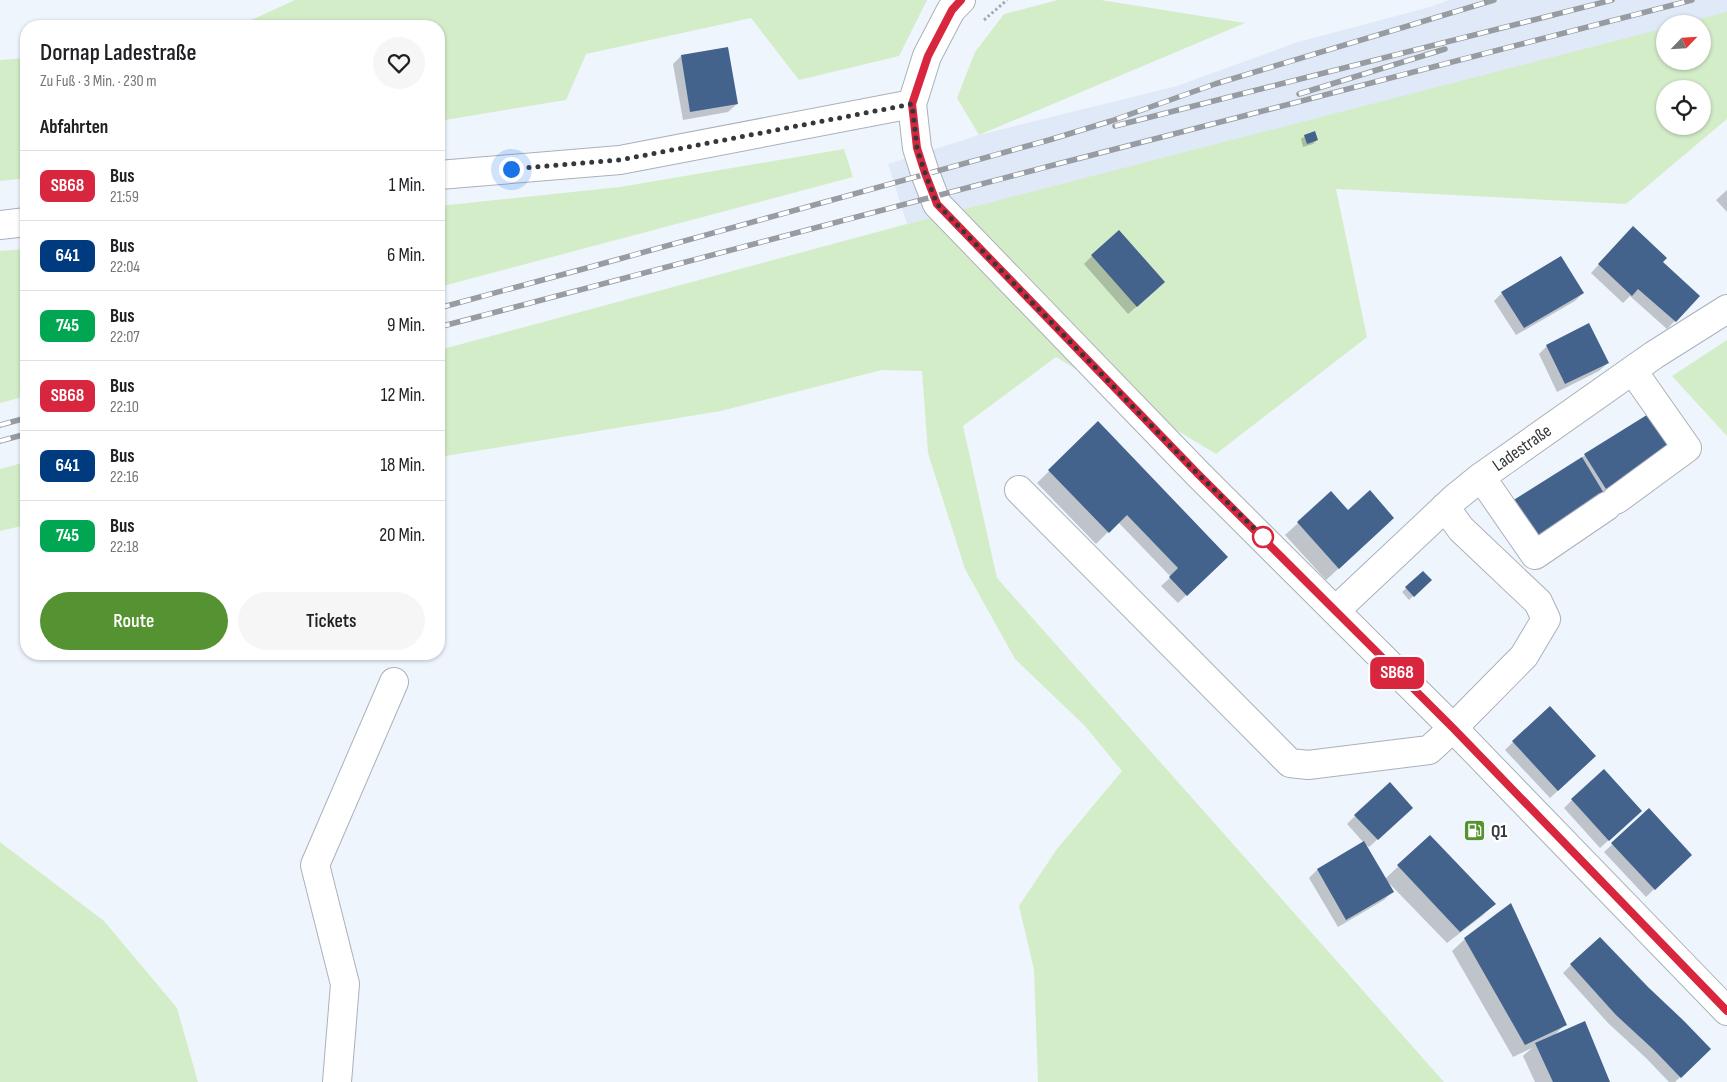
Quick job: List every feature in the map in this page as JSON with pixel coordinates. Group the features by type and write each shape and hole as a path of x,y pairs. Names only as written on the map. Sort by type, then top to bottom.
{"main road":[{"path":"961,0 952,10 928,56 912,104 917,148 937,204 1198,474 1453,728 1727,1011"},
{"path":"445,175 620,160 912,104"},
{"path":"0,225 20,223"},
{"name":"Ladestraße","path":"1336,610 1445,507 1481,477 1654,355 1727,309"},
{"path":"1481,477 1535,555 1611,503 1687,448 1633,371"},
{"path":"1019,490 1290,763 1308,765 1429,750 1524,656 1546,619 1538,602 1461,529 1445,507"},
{"path":"337,1082 345,984 315,865 394,682"}],"shaded area":[{"path":"1449,0 1727,0 1727,27 1711,25 1711,15 1656,15 1656,44 907,224 888,164 979,135 1177,86 1298,42 1430,7"}],"green space":[{"path":"295,0 927,0 899,56 799,80 751,18 586,54 566,100 445,120 445,20 251,20"},
{"path":"1058,0 1101,0 1245,23 979,135 957,98 975,52 1004,14"},
{"path":"1727,12 1727,119 1711,132 1711,80 1656,80 1656,135 1708,135 1626,204 1336,189 1367,337 1216,454 1056,357 963,426 997,578 1444,1082 1038,1082 1034,970 1019,906 1057,849 1122,771 1085,726 1015,659 965,569 928,453 922,371 882,370 721,411 445,456 445,348 907,224 1656,30 1656,70 1711,70 1711,16"},
{"path":"20,58 20,179 0,181 0,60"},
{"path":"844,149 853,177 445,285 445,205 620,187"},
{"path":"20,249 20,398 0,403 0,251"},
{"path":"1727,340 1727,436 1672,376"},
{"path":"20,464 20,526 0,531 0,469"},
{"path":"0,842 104,921 177,1008 198,1082 0,1082"}],"building":[{"path":"728,47 738,104 690,112 681,55"},
{"path":"1315,131 1318,140 1307,144 1304,135"},
{"path":"1633,226 1667,258 1663,262 1700,296 1676,322 1638,289 1632,296 1598,264"},
{"path":"1119,230 1165,282 1137,307 1091,255"},
{"path":"1561,256 1584,293 1524,328 1501,292"},
{"path":"1589,323 1609,363 1565,384 1546,345"},
{"path":"1650,413 1672,448 1606,489 1584,454"},
{"path":"1098,421 1228,557 1187,596 1169,577 1178,568 1127,515 1109,533 1048,470"},
{"path":"1582,457 1605,495 1536,539 1512,501"},
{"path":"1370,490 1394,518 1339,569 1297,522 1331,491 1348,510"},
{"path":"1423,571 1432,580 1414,597 1405,587"},
{"path":"1550,706 1596,756 1558,791 1512,741"},
{"path":"1604,769 1642,811 1609,841 1571,799"},
{"path":"1390,782 1413,808 1378,840 1354,815"},
{"path":"1649,808 1692,855 1655,890 1611,843"},
{"path":"1430,835 1496,904 1460,932 1397,865"},
{"path":"1364,841 1394,892 1346,920 1317,869"},
{"path":"1511,903 1567,1025 1525,1045 1464,938"},
{"path":"1600,937 1711,1049 1681,1078 1616,1015 1570,964"},
{"path":"1585,1021 1610,1082 1553,1082 1535,1043"}],"railway":[{"path":"445,306 1049,140 1111,121 1215,84 1494,0"},
{"path":"1115,126 1612,0"},
{"path":"445,325 1069,161 1692,0"},
{"path":"1299,94 1445,49"},
{"path":"0,425 20,420"},
{"path":"0,441 20,436"}],"bus line":[{"name":"SB68","path":"961,0 952,10 928,56 912,104 917,148 937,204 1198,474 1453,728 1727,1011"}],"place":[{"name":"Q1","path":"1475,831"}],"route":[{"path":"511,169 620,160 912,104 917,148 937,204 1198,474 1263,537"}]}
